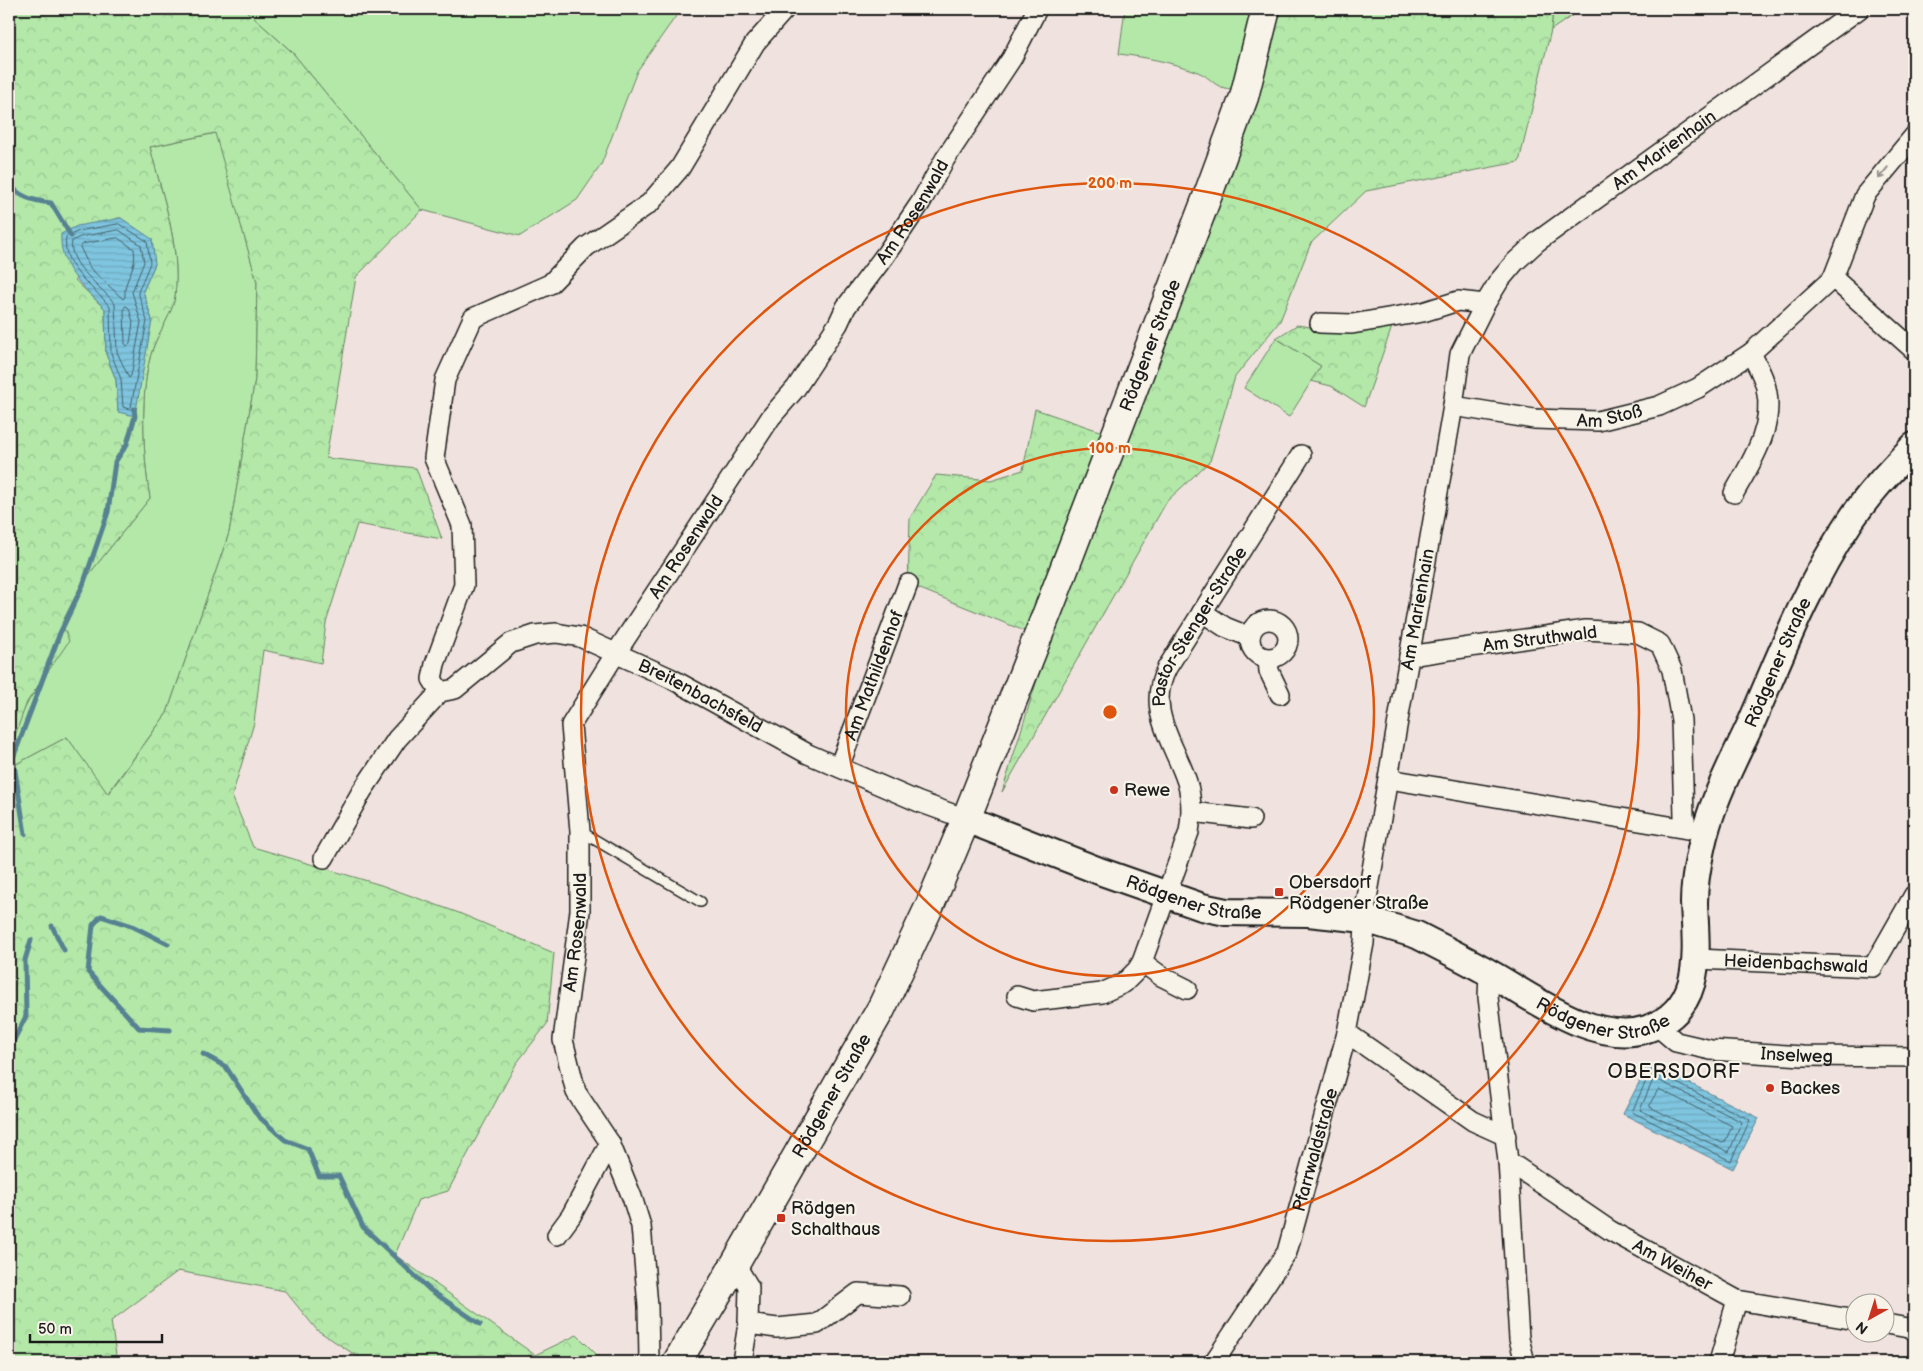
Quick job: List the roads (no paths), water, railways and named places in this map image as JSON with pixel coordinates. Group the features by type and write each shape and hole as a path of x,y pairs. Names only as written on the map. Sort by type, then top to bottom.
{"main road":[{"name":"Rödgener Straße","path":"676,1362 735,1264 881,1009 966,819 1053,598 1241,105 1266,9"},
{"name":"Rödgener Straße","path":"966,819 1164,895 1226,912 1308,913 1365,919 1417,935 1489,973 1560,1014 1588,1026 1631,1032 1656,1025 1669,1017 1686,997 1697,960 1696,830 1823,566 1849,522 1868,496 1914,446"}],"street":[{"path":"440,692 432,679 435,664 464,585 462,525 434,458 445,380 473,318 550,284 586,248 643,208 668,185 694,146 755,43 785,9"},
{"name":"Am Rosenwald","path":"651,1362 649,1359 648,1306 641,1226 632,1196 610,1143 576,1092 563,1040 580,911 580,831 571,725 771,417 796,388 838,324 846,306 886,254 921,202 945,159 1012,58 1036,9"},
{"name":"Am Marienhain","path":"1365,919 1408,656 1454,406 1460,354 1485,304 1499,281 1515,262 1538,241 1859,9"},
{"name":"Am Stoß","path":"1454,406 1534,419 1598,421 1659,406 1698,388 1751,353 1833,278 1865,195 1914,136"},
{"path":"1833,278 1914,350"},
{"path":"1320,323 1352,324 1423,312 1458,301 1485,304"},
{"path":"1734,492 1758,451 1768,418 1766,388 1751,353"},
{"name":"Pastor-Stenger-Straße","path":"1142,962 1164,895 1189,832 1192,812 1188,784 1160,717 1158,689 1167,668 1301,455"},
{"name":"Am Mathildenhof","path":"839,767 908,584"},
{"path":"1202,612 1225,627 1250,637"},
{"path":"1267,619 1280,622 1285,627 1289,640 1288,646 1280,656 1268,659 1256,654 1250,643 1250,637 1256,625 1267,619"},
{"name":"Am Struthwald","path":"1408,656 1586,630 1638,633 1660,644 1672,670 1681,720 1684,816 1696,830"},
{"name":"Breitenbachsfeld","path":"324,858 362,791 397,738 440,692 455,689 511,643 535,635 556,633 580,637 616,653 670,678 808,754 919,802 966,819"},
{"path":"1268,659 1269,671 1280,694"},
{"path":"1389,779 1696,830"},
{"path":"1192,812 1250,819"},
{"name":"Heidenbachswald","path":"1697,960 1873,967 1914,896"},
{"name":"Pfarrwaldstraße","path":"1214,1362 1286,1252 1347,1033 1364,942 1365,919"},
{"path":"1017,996 1033,1001 1102,993 1124,983 1142,962 1161,976 1187,988"},
{"path":"1489,973 1488,997 1506,1136 1519,1339 1525,1362"},
{"name":"Inselweg","path":"1656,1025 1676,1042 1711,1050 1803,1056 1914,1056"},
{"path":"1347,1033 1473,1121 1506,1136"},
{"path":"557,1235 571,1216 610,1143"},
{"name":"Am Weiher","path":"1508,1161 1611,1231 1737,1300 1846,1318"},
{"path":"735,1264 749,1287 748,1324 742,1362"},
{"path":"748,1324 777,1328 817,1324 858,1293 900,1296"},
{"path":"1719,1362 1737,1300"},
{"path":"1896,1326 1914,1329"}],"lane":[{"path":"580,831 700,902"}],"water":[{"path":"121,218 152,239 155,264 143,291 152,320 135,416 118,412 116,380 106,354 105,309 74,276 68,267 61,246 61,234 77,226"},
{"path":"1649,1063 1759,1118 1733,1169 1623,1114"}],"waterway":[{"path":"9,183 22,195 33,200 51,203 71,236"},
{"path":"25,834 13,758 60,633 83,585 108,512 115,462 127,444 135,416 134,409"},
{"path":"168,944 132,926 101,916 93,925 88,972 139,1028 170,1030"},
{"path":"52,926 64,950"},
{"path":"9,1050 26,1016 25,960 31,940"},
{"path":"203,1054 226,1067 258,1116 285,1140 308,1149 319,1176 339,1176 363,1227 430,1290 480,1324"}],"place":[{"name":"Rewe","path":"1114,790"},
{"name":"Obersdorf Rödgener Straße","path":"1279,892"},
{"name":"Backes","path":"1770,1088"},
{"name":"Rödgen Schalthaus","path":"781,1218"}],"district":[{"name":"OBERSDORF","path":"1674,1072"}]}
